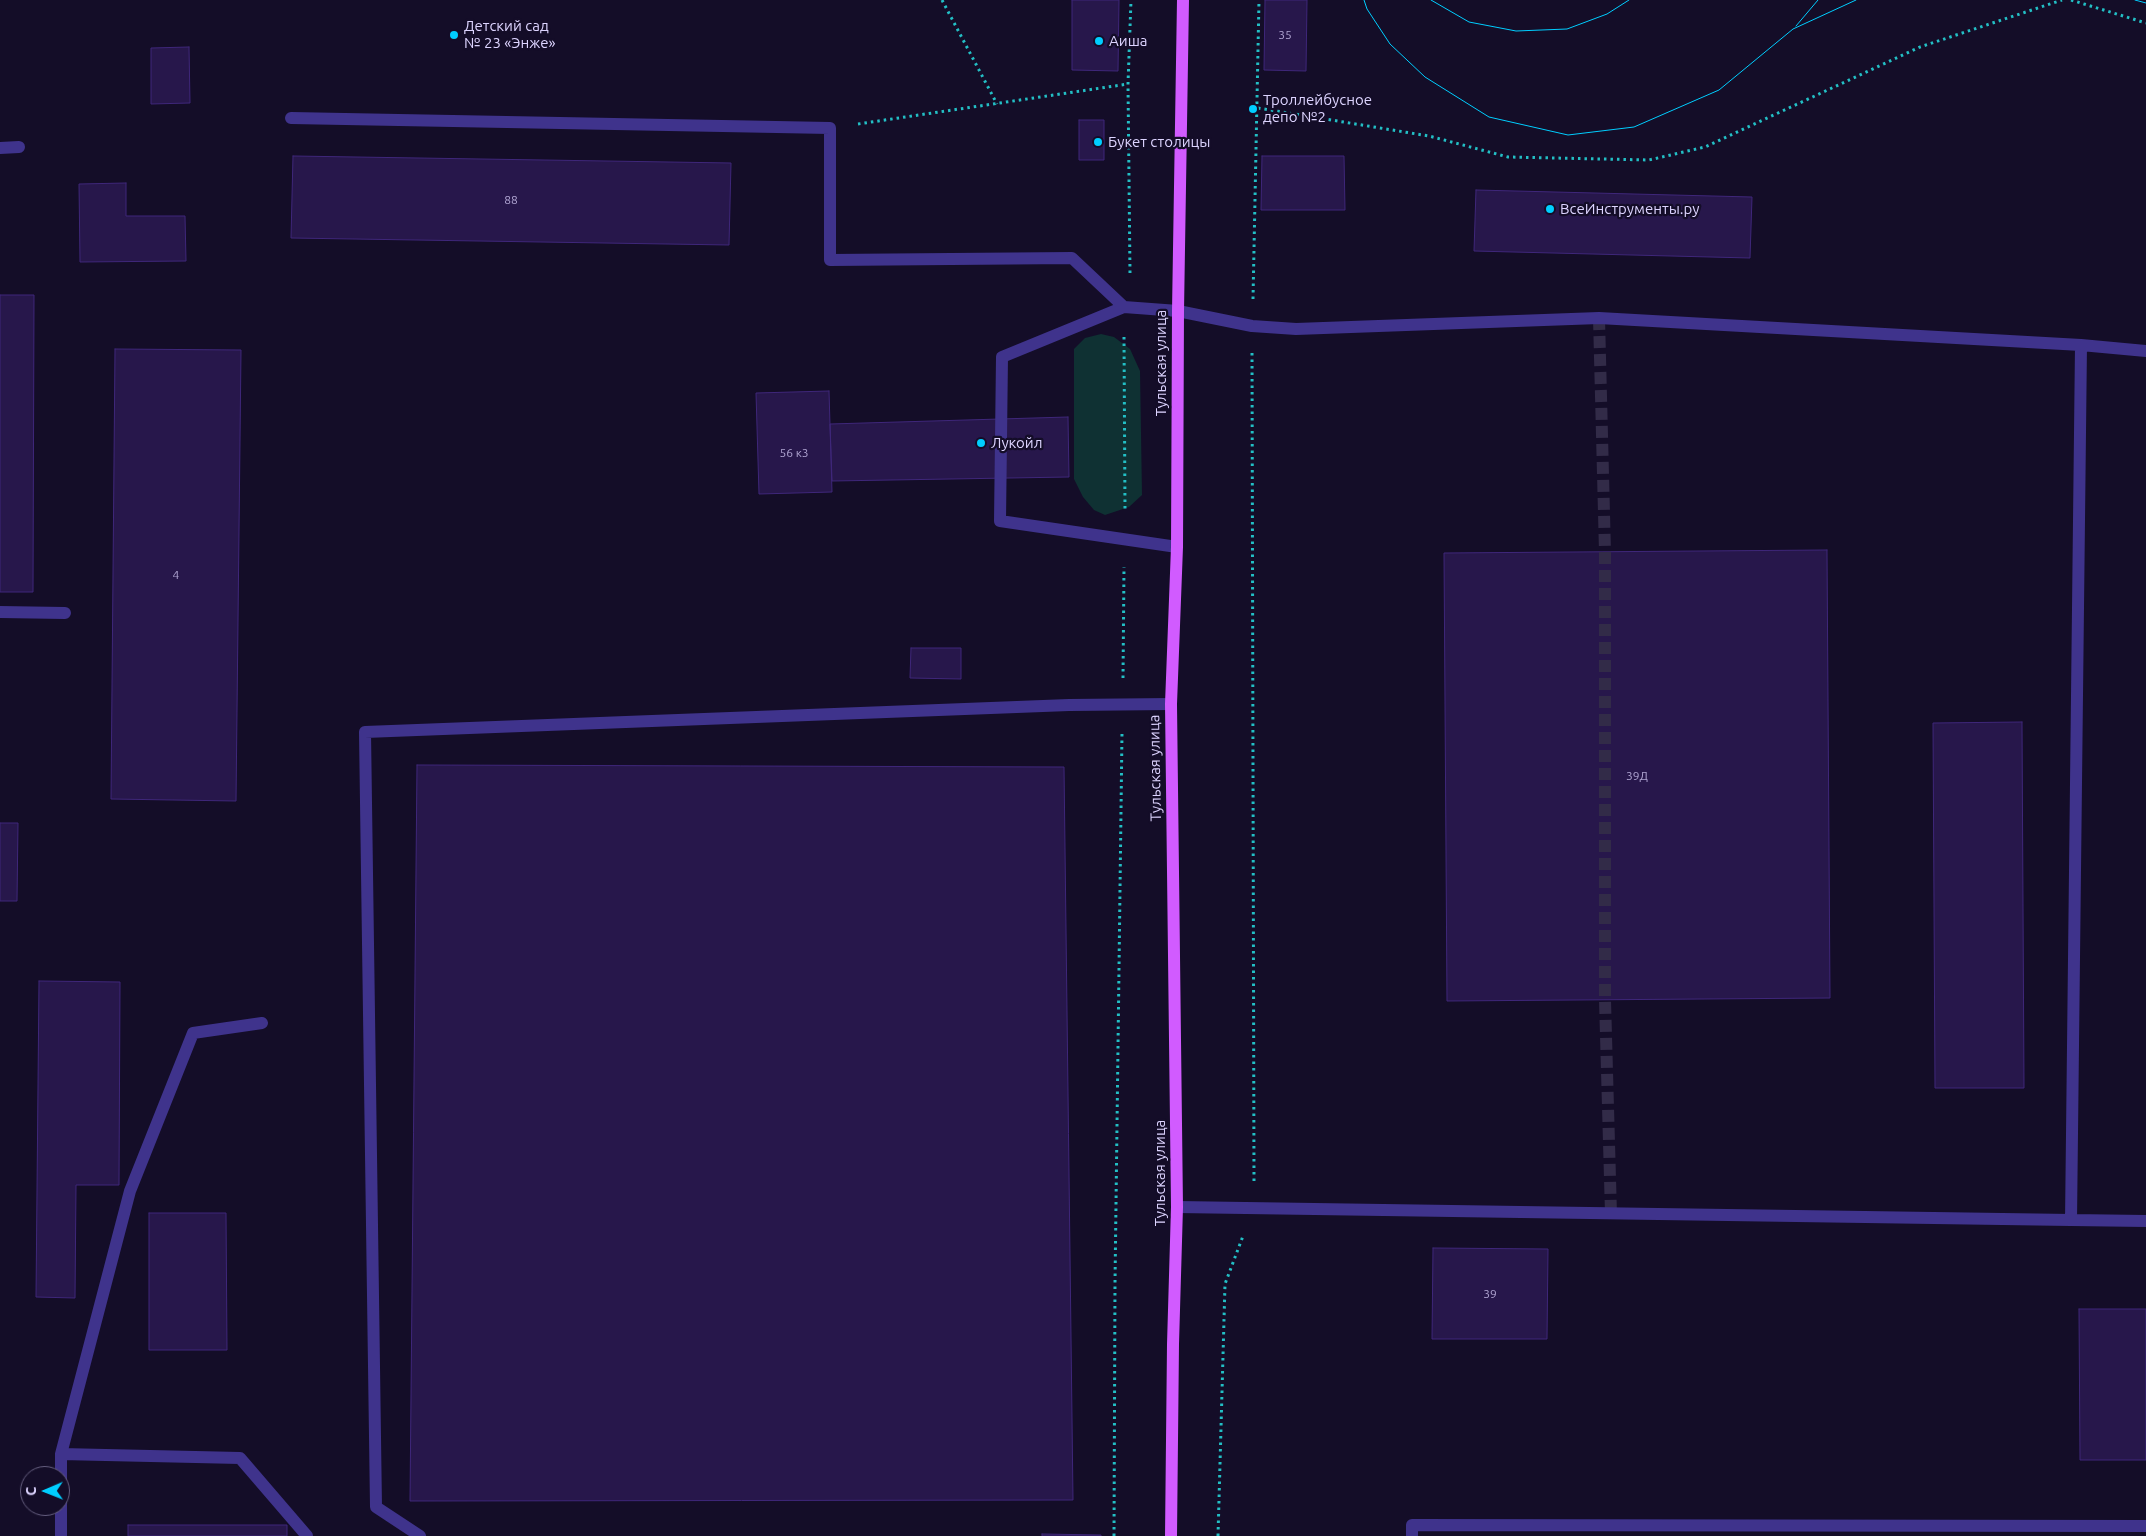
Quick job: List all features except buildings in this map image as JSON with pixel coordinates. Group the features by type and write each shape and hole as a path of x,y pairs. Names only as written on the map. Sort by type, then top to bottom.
{"main road":[{"name":"Тульская улица","path":"1171,1536 1173,1344 1177,1207 1171,704 1177,548 1178,311 1183,0"}],"lane":[{"path":"291,118 830,128 830,260 1072,258 1124,307"},
{"path":"0,148 20,148"},
{"path":"1177,548 1000,521 1002,358 1124,307 1178,311 1252,326 1296,329 1598,318 2146,351"},
{"path":"2071,1220 2082,346"},
{"path":"0,612 65,613"},
{"path":"420,1536 376,1507 365,732 1171,704"},
{"path":"61,1536 60,1454 130,1191 193,1033 262,1023"},
{"path":"1177,1207 2146,1221"},
{"path":"60,1454 240,1458 307,1536"},
{"path":"1412,1536 1412,1525 2146,1526"}],"path":[{"path":"942,0 997,104"},
{"path":"1114,1536 1115,1283 1125,539 1124,307 1130,276 1128,84 1131,0"},
{"path":"1218,1536 1225,1284 1254,1209 1252,326 1260,0"},
{"path":"1258,108 1429,136 1508,157 1649,160 1705,147 1920,47 2062,0"},
{"path":"2071,0 2146,23"},
{"path":"830,128 1128,84"}],"green space":[{"path":"1101,334 1114,337 1130,349 1140,371 1142,495 1129,507 1105,515 1094,510 1083,497 1074,479 1074,349 1085,338"}],"tunnel":[{"path":"1599,318 1605,552 1605,1000 1611,1214"}],"tram line":[{"path":"1364,0 1367,9 1390,44 1425,77 1489,117 1568,135 1634,127 1719,90 1793,29 1856,0"},
{"path":"1431,0 1469,22 1516,31 1567,29 1607,14 1629,0"},
{"path":"1796,26 1818,0"},
{"path":"2135,0 2146,3"}],"place":[{"name":"Детский сад № 23 «Энже»","path":"454,35"},
{"name":"Аиша","path":"1099,41"},
{"name":"Троллейбусное депо №2","path":"1253,109"},
{"name":"Букет столицы","path":"1098,142"},
{"name":"ВсеИнструменты.ру","path":"1550,209"},
{"name":"Лукойл","path":"981,443"}]}
